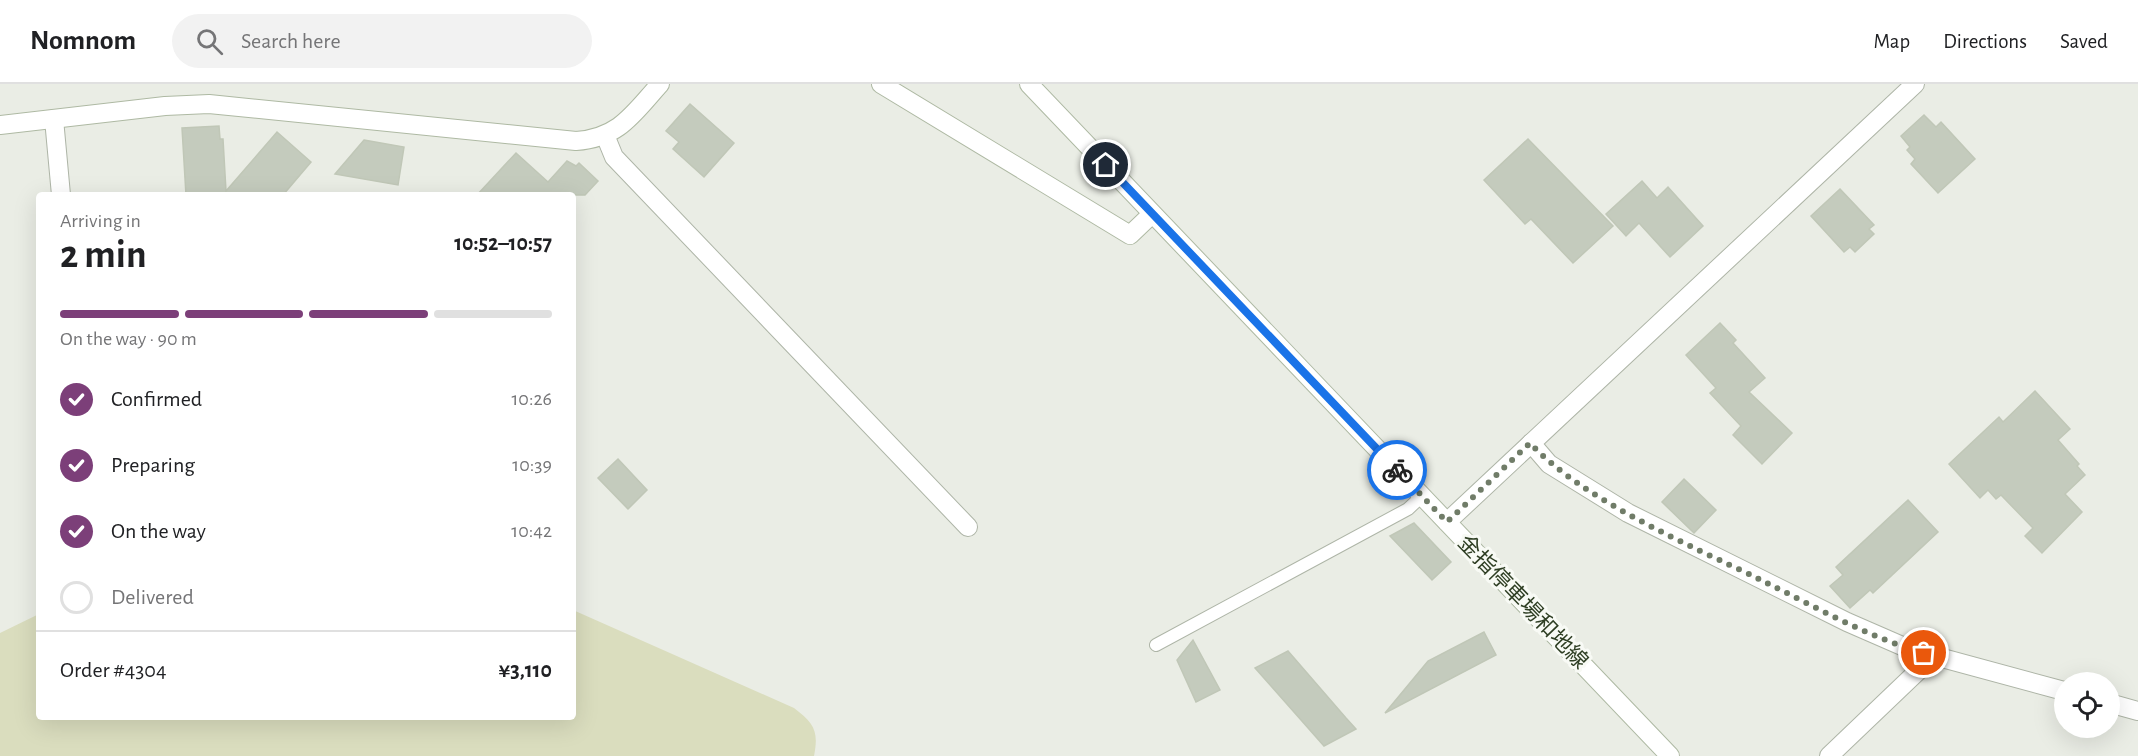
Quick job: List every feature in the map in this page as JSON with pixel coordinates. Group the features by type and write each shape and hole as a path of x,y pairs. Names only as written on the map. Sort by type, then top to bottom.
{"street":[{"path":"0,126 165,106 209,104 576,141 594,140 627,121 660,84"},
{"path":"881,84 1130,235 1152,213"},
{"name":"金指停車場和地線","path":"1029,84 1670,756"},
{"path":"1447,522 1915,84"},
{"path":"54,119 61,192"},
{"path":"605,135 614,157 968,527"},
{"path":"1530,443 1549,464 1628,513 1878,637 1924,653 2054,688"},
{"path":"1829,756 1918,671 1924,653"},
{"path":"2120,706 2138,711"}],"lane":[{"path":"1156,645 1408,509 1422,496"}],"green space":[{"path":"576,611 794,708 806,718 813,728 816,740 814,756 0,756 0,633 36,615 36,720 576,720"}],"building":[{"path":"690,104 734,143 704,177 673,149 679,142 666,131"},
{"path":"1924,115 1936,127 1941,122 1975,159 1938,193 1911,164 1915,159 1907,150 1910,147 1901,136"},
{"path":"219,126 220,139 223,139 226,191 277,132 311,162 286,192 186,192 182,128"},
{"path":"1528,139 1613,226 1573,263 1531,219 1525,224 1484,180"},
{"path":"364,140 404,147 398,185 335,174"},
{"path":"516,153 548,182 567,161 576,166 579,163 598,181 585,195 576,195 576,192 480,192"},
{"path":"1642,181 1657,198 1668,187 1703,226 1670,257 1639,223 1626,236 1606,214"},
{"path":"1840,189 1874,225 1869,229 1874,234 1855,252 1850,247 1844,252 1811,216"},
{"path":"1720,323 1736,340 1733,343 1765,378 1749,392 1792,433 1762,464 1733,435 1741,426 1710,393 1716,388 1686,355"},
{"path":"2035,391 2070,429 2058,440 2079,464 2077,466 2085,475 2065,494 2082,512 2042,553 2025,536 2033,528 2001,495 1996,499 1988,490 1980,498 1949,464 1999,417 2003,422"},
{"path":"618,459 647,490 628,509 598,478"},
{"path":"1684,479 1716,510 1694,533 1662,502"},
{"path":"1908,500 1938,532 1873,593 1870,590 1850,608 1830,586 1843,575 1836,567"},
{"path":"1414,523 1451,562 1432,580 1390,536"},
{"path":"1484,632 1496,655 1385,713 1428,661"},
{"path":"1193,640 1220,690 1196,702 1177,660"},
{"path":"1288,651 1356,729 1324,746 1255,668"}],"way so far":[{"path":"1397,470 1447,522 1530,443 1549,464 1628,513 1878,637 1924,653"}],"route":[{"path":"1106,165 1397,470"}]}
